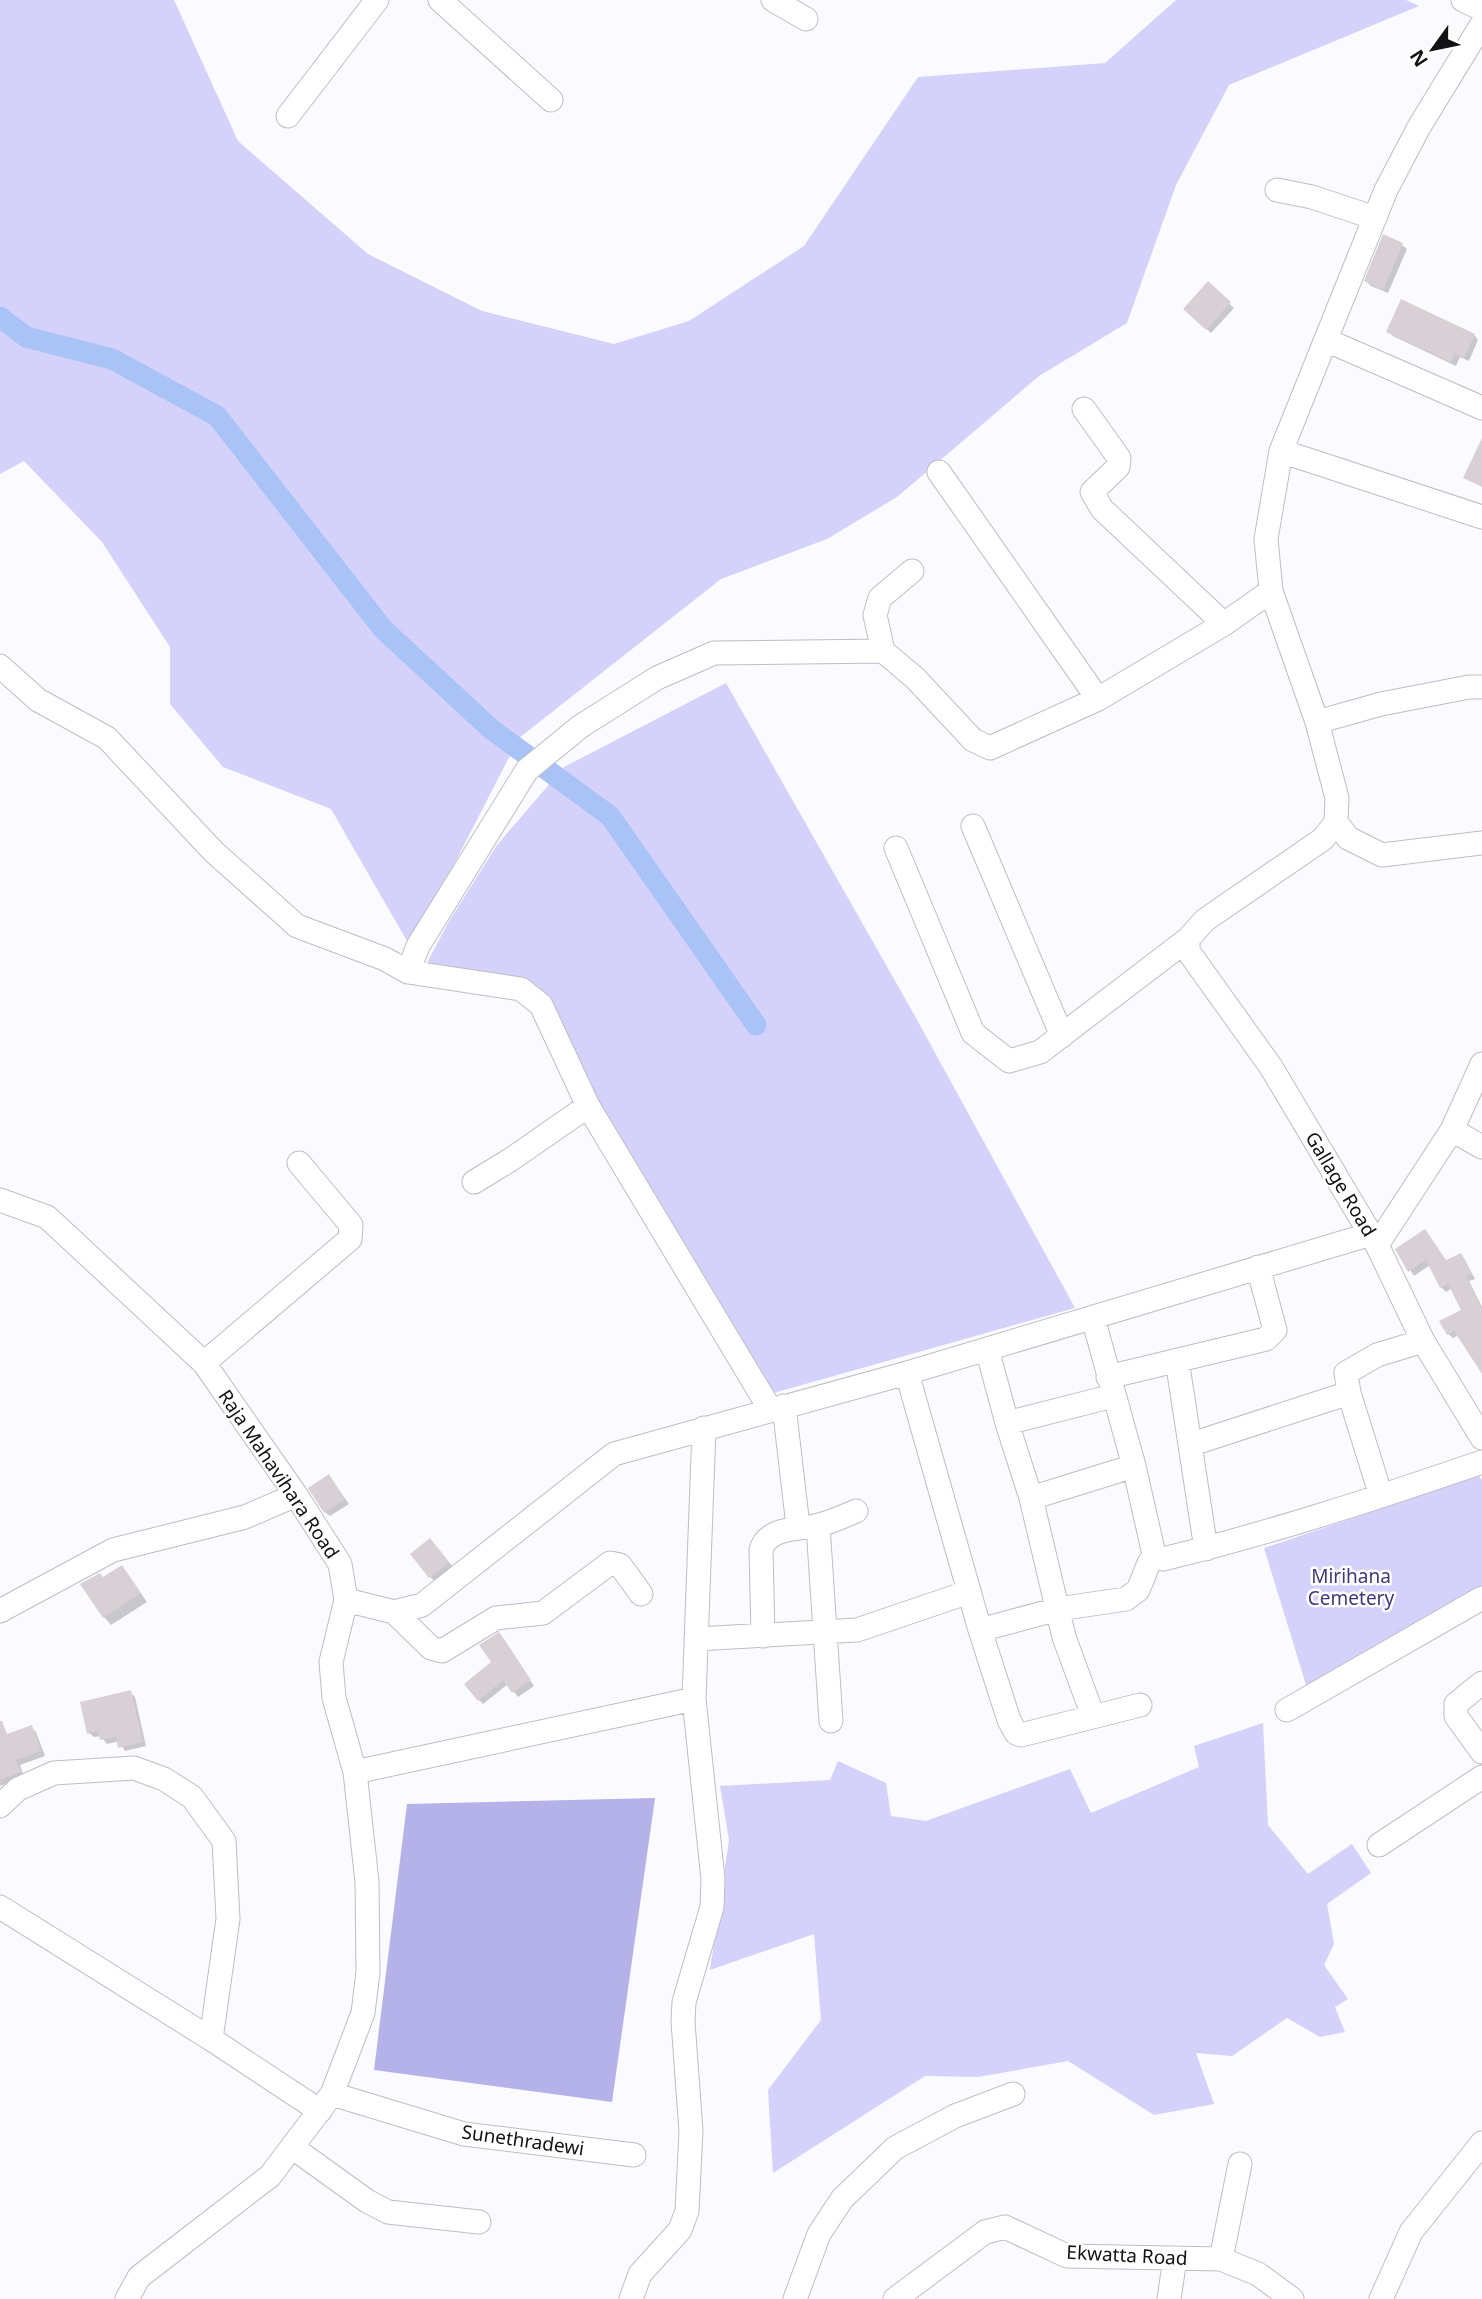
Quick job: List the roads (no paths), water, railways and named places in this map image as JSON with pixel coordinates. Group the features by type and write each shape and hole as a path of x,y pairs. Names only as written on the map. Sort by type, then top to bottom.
{"street":[{"path":"288,116 377,0"},
{"path":"440,0 551,100"},
{"path":"773,0 806,19"},
{"path":"1463,0 1482,9"},
{"path":"895,848 973,1032 1009,1061 1040,1052 1062,1036 1188,939 1205,920 1322,839 1336,822 1337,798 1317,722 1271,591 1266,539 1281,451 1386,190 1419,127 1482,24"},
{"path":"1277,190 1312,197 1375,218"},
{"path":"1326,340 1482,408"},
{"path":"1084,409 1119,458 1118,467 1092,492 1101,509 1224,624"},
{"path":"1281,451 1482,517"},
{"path":"939,472 1098,699"},
{"path":"912,571 880,598 875,615 883,651 915,678 974,740 990,748 1098,699 1224,624 1271,591"},
{"path":"408,972 418,946 527,770 581,726 657,678 714,653 883,651"},
{"path":"0,666 37,700 107,738 214,852 297,926 385,959 408,972 521,989 541,1005 588,1106 777,1407 808,1526 825,1633 831,1721"},
{"path":"1317,722 1381,704 1469,687 1482,687"},
{"path":"1336,822 1348,838 1382,855 1482,843"},
{"path":"973,826 1062,1036"},
{"name":"Gallage Road","path":"1188,939 1188,951 1271,1067 1374,1239 1423,1341 1482,1438"},
{"path":"346,1600 394,1612 422,1605 614,1454 907,1373 1258,1267 1374,1239 1452,1130 1482,1064"},
{"path":"474,1182 588,1106"},
{"path":"1452,1130 1482,1147"},
{"path":"204,1363 350,1239 351,1226 299,1163"},
{"name":"Raja Mahavihara Road","path":"0,1200 47,1217 204,1363 296,1495 340,1564 346,1600 331,1662 334,1698 355,1772 367,1882 368,1972 363,2013 326,2102 270,2176 139,2277 127,2299"},
{"path":"1007,1423 1177,1360 1266,1339 1275,1330 1258,1267"},
{"path":"1093,1318 1156,1556"},
{"path":"1381,1496 1349,1393 1346,1373 1377,1354 1423,1341"},
{"path":"987,1349 1031,1498 1064,1637 1093,1716"},
{"path":"1177,1360 1206,1549"},
{"path":"907,1373 980,1630 1009,1720 1016,1732 1021,1735 1140,1705"},
{"path":"1192,1444 1349,1393"},
{"path":"631,2299 640,2274 680,2230 687,2210 691,2131 683,2022 684,2001 712,1907 713,1879 694,1699 704,1428"},
{"path":"1156,1556 1163,1559 1206,1549 1482,1462"},
{"path":"1031,1498 1134,1466"},
{"path":"0,1611 113,1550 244,1517 296,1495"},
{"path":"763,1636 763,1542 767,1538 856,1511"},
{"path":"980,1630 1058,1609 1126,1599 1138,1590 1149,1563 1156,1556"},
{"path":"394,1612 431,1648 442,1651 496,1618 543,1613 610,1563 620,1565 641,1594"},
{"path":"696,1639 857,1630 969,1592"},
{"path":"1287,1710 1482,1598"},
{"path":"1482,1683 1456,1704 1456,1716 1482,1752"},
{"path":"355,1772 694,1699"},
{"path":"0,1806 18,1789 54,1773 134,1768 164,1779 192,1797 224,1841 228,1920 211,2039"},
{"path":"1379,1845 1482,1777"},
{"name":"Sunethradewi","path":"0,1907 211,2039 326,2102 464,2134 634,2155"},
{"path":"794,2299 818,2234 842,2199 895,2148 955,2116 1013,2094"},
{"path":"1381,2299 1411,2232 1482,2143"},
{"path":"292,2147 367,2201 388,2211 479,2222"},
{"path":"1221,2259 1240,2164"},
{"name":"Ekwatta Road","path":"895,2299 985,2232 1006,2227 1067,2256 1221,2259 1258,2274 1292,2299"},
{"path":"1170,2299 1175,2258"}],"waterway":[{"path":"0,317 26,337 112,359 217,416 383,629 491,729 610,816 756,1025"}],"park label":[{"name":"Mirihana Cemetery","path":"1351,1587"}]}
